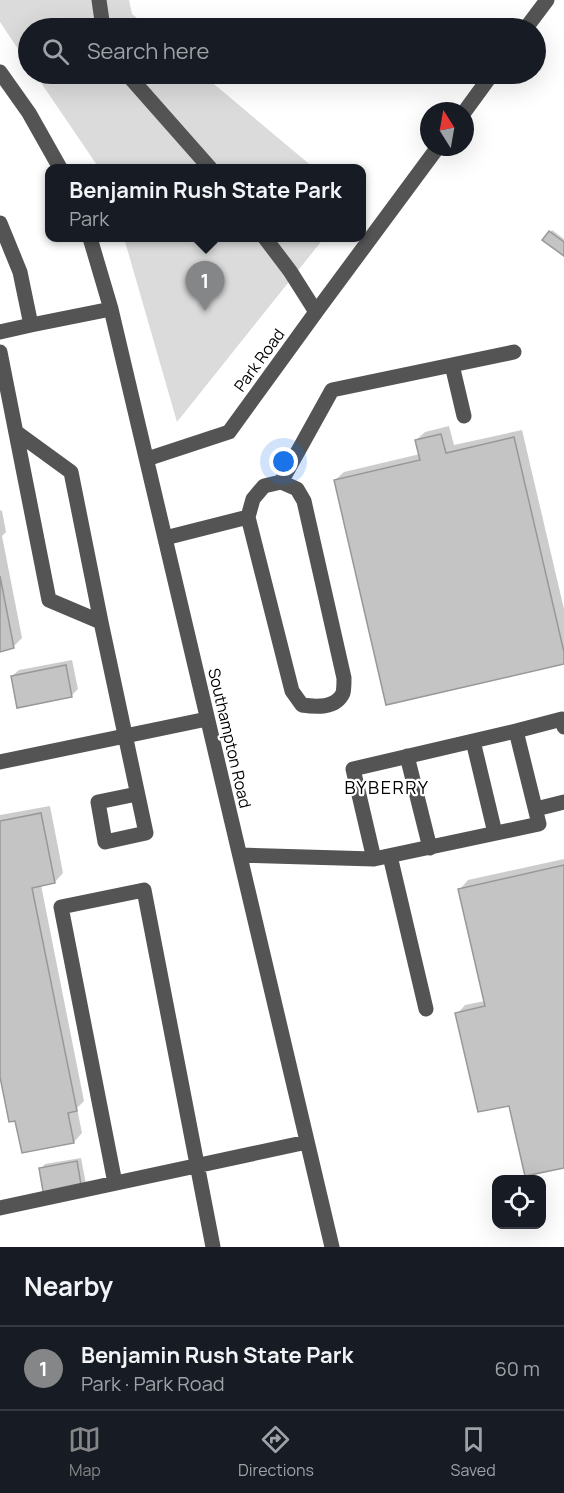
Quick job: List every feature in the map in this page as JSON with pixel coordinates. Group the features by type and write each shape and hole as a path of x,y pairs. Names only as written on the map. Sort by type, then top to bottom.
{"street":[{"path":"99,0 102,18"},
{"path":"534,18 547,0"},
{"path":"0,72 29,113 58,164"},
{"path":"135,84 206,164"},
{"path":"472,102 485,84"},
{"name":"Park Road","path":"147,459 230,432 431,156"},
{"path":"0,223 20,272 31,325"},
{"name":"Southampton Road","path":"91,242 111,309 147,459 332,1247"},
{"path":"269,242 316,312"},
{"path":"0,332 111,309"},
{"path":"0,352 49,600 101,622"},
{"path":"280,482 332,390 514,352"},
{"path":"452,365 464,416"},
{"path":"16,432 71,472 137,794"},
{"path":"280,482 297,489 304,501 344,678 343,693 334,703 318,707 302,705 292,691 248,517 254,499 264,486 280,482"},
{"path":"165,538 248,517"},
{"path":"0,762 207,719"},
{"path":"374,860 353,769 562,719 564,727"},
{"path":"240,855 374,860 539,824 516,731"},
{"path":"473,741 495,834"},
{"path":"407,756 430,848"},
{"path":"536,809 564,802"},
{"path":"390,856 426,1009"},
{"path":"115,1184 61,907 144,890 213,1247"},
{"path":"0,1208 307,1142"}],"shaded area":[{"path":"0,0 129,0 132,14 137,18 18,18 18,49 0,22"},
{"path":"42,84 214,84 309,164 96,164"},
{"path":"125,242 321,242 177,422"}],"building":[{"path":"549,231 564,242 564,256 542,240"},
{"path":"441,434 446,453 514,437 564,652 564,664 386,705 334,480 420,460 415,440"},
{"path":"0,576 14,648 0,652"},
{"path":"66,665 72,697 17,708 11,676"},
{"path":"41,813 55,883 32,888 77,1111 68,1113 74,1143 22,1153 15,1121 9,1122 0,1077 0,821"},
{"path":"564,865 564,1168 525,1175 509,1106 478,1112 455,1013 485,1006 458,889"},
{"path":"77,1161 82,1190 44,1197 39,1168"}],"place":[{"name":"Benjamin Rush State Park","path":"205,311"}],"district":[{"name":"BYBERRY","path":"387,788"}]}
